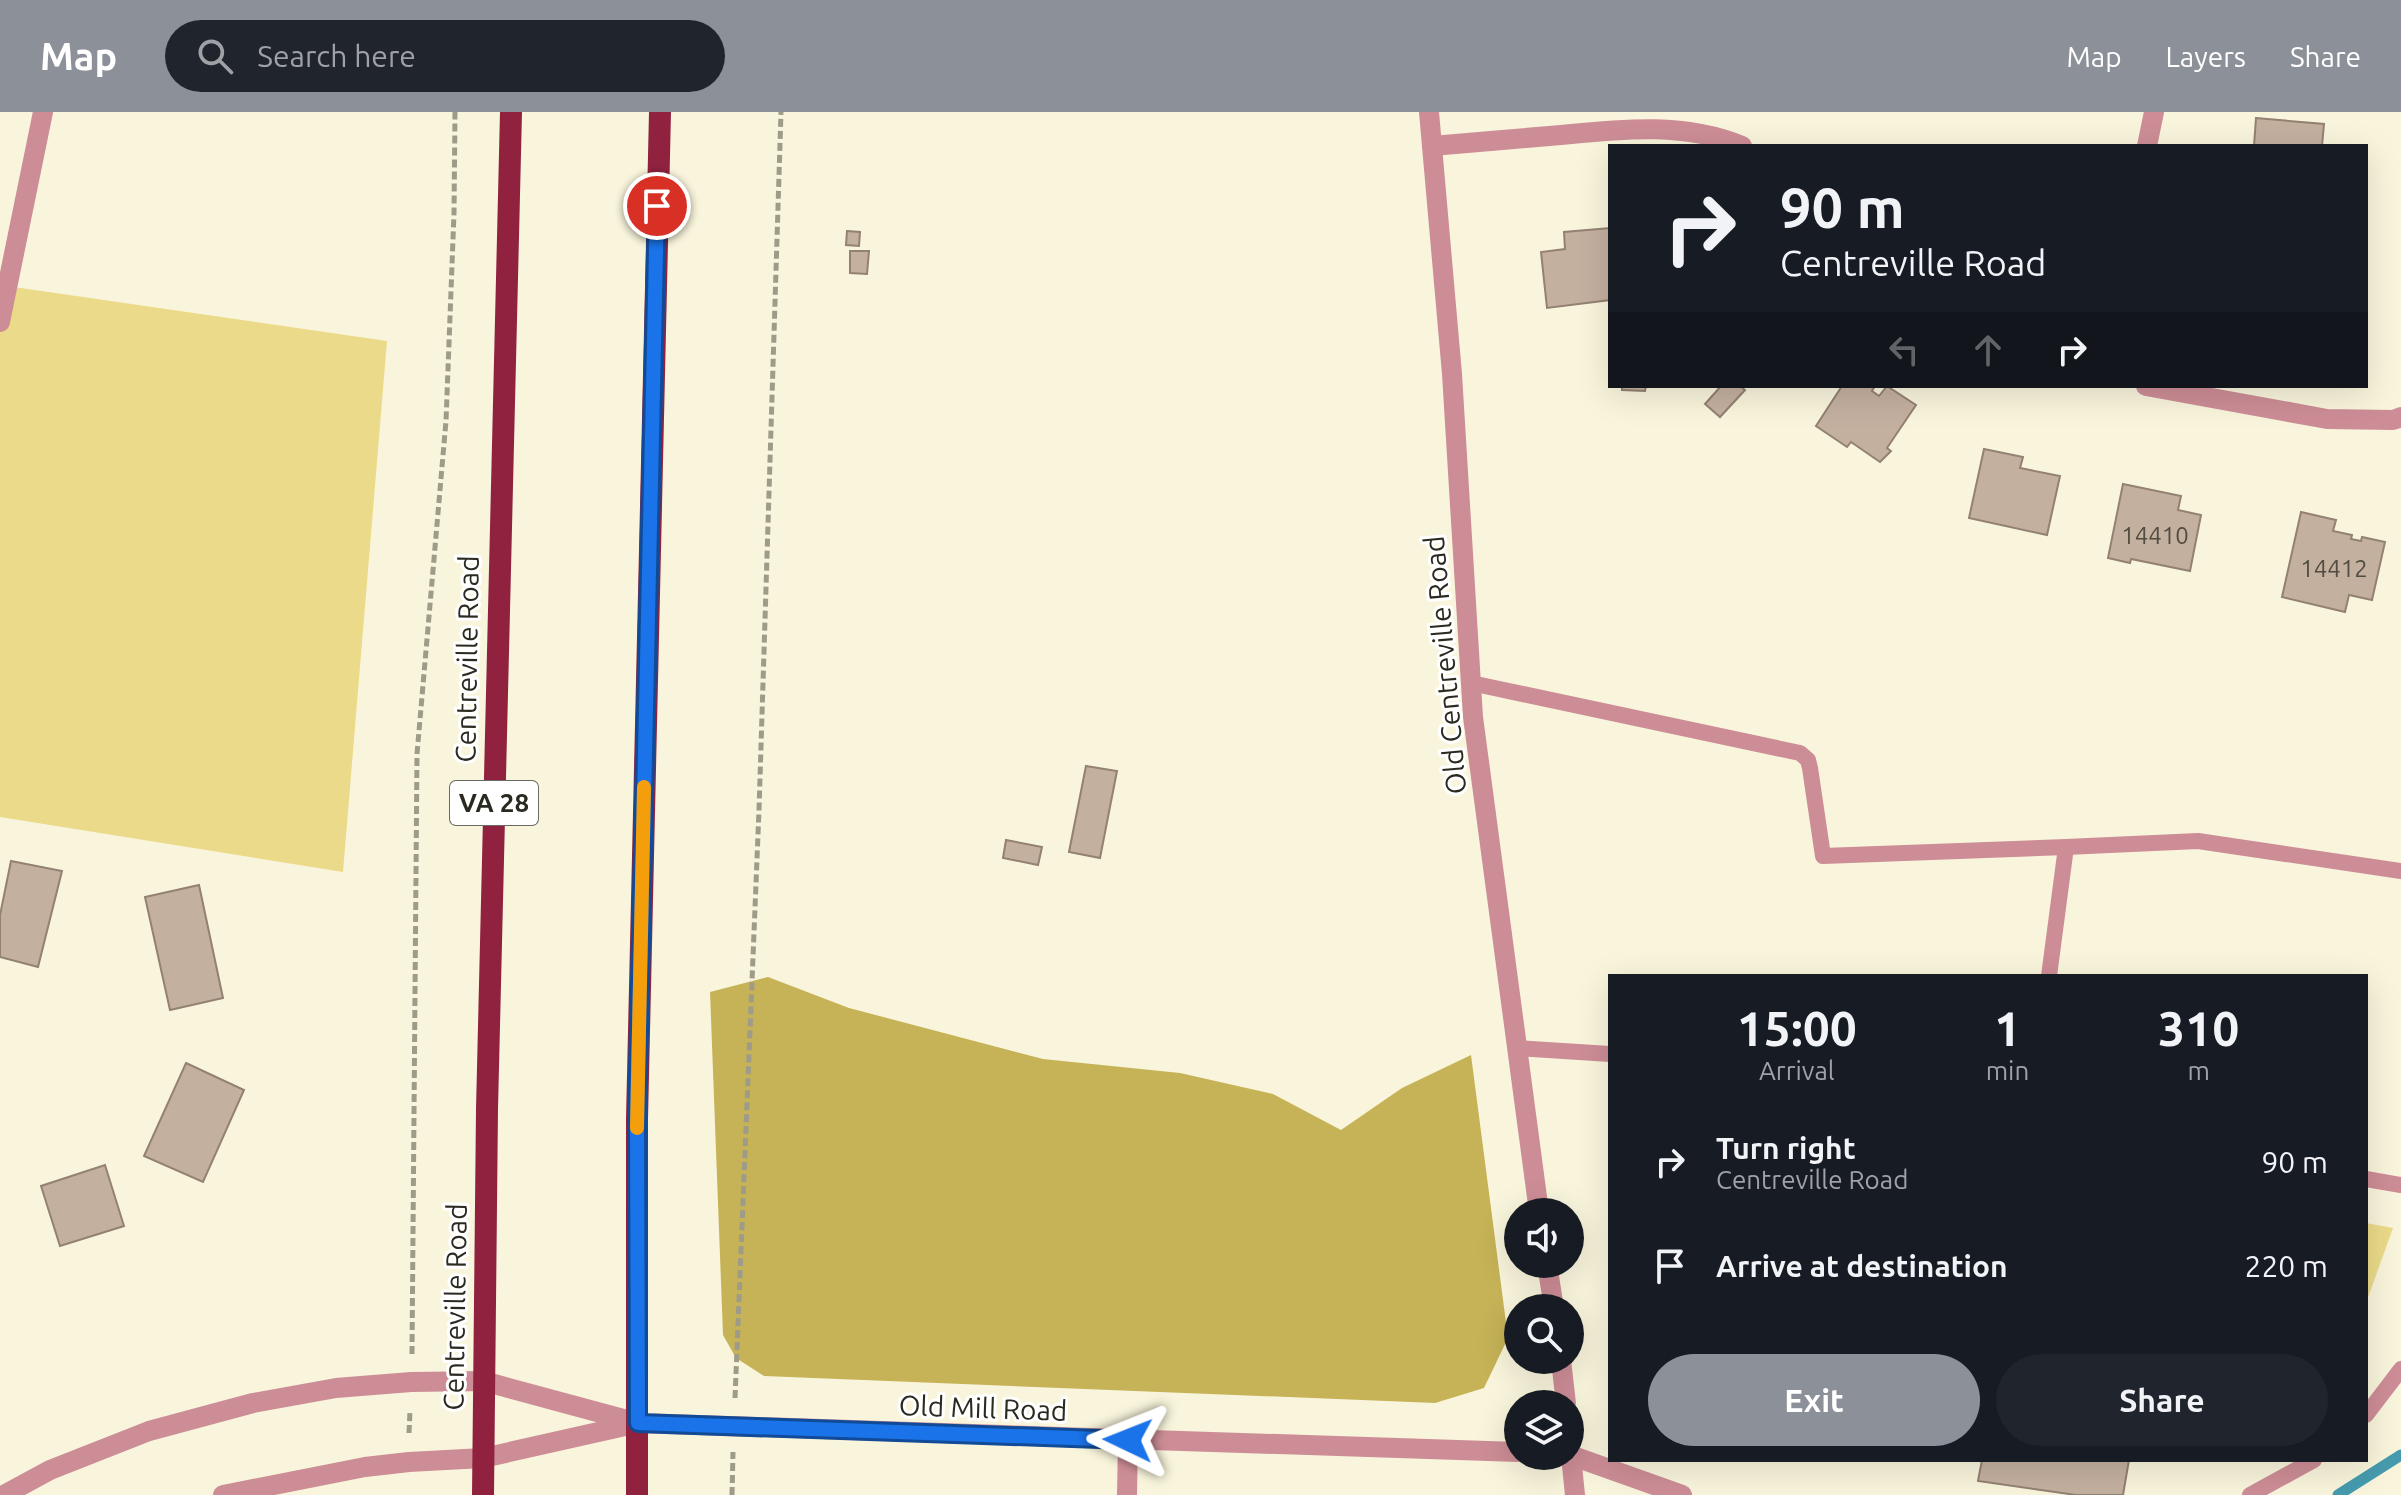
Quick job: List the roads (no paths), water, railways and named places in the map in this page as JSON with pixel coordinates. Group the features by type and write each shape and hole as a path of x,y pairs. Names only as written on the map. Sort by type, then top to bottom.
{"highway":[{"name":"Centreville Road","path":"483,1495 488,1061 511,112"},
{"path":"637,1495 638,1103 660,112"}],"street":[{"path":"0,322 43,112"},
{"name":"Old Centreville Road","path":"1429,112 1452,374 1471,683 1537,1198"},
{"path":"2147,144 2154,112"},
{"path":"1432,146 1620,130 1678,129 1736,144"},
{"path":"2157,388 2327,419 2393,420 2401,417"},
{"path":"4,1495 50,1470 149,1431 253,1403 336,1388 411,1382 483,1381 638,1423"},
{"path":"223,1495 350,1470 409,1462 483,1458 638,1423"},
{"name":"Old Mill Road","path":"638,1423 1504,1452"},
{"path":"1127,1495 1128,1440"},
{"path":"1584,1460 1682,1495"},
{"path":"1572,1470 1575,1495"}],"lane":[{"path":"1471,683 1800,753 1808,760 1810,768 1823,856 2198,841 2401,871"},
{"path":"2049,974 2066,847"},
{"path":"1517,1048 1608,1054"},
{"path":"2368,1179 2401,1185"},
{"path":"2368,1413 2401,1369"},
{"path":"2250,1495 2310,1462"}],"waterway":[{"path":"2338,1495 2401,1455"}]}
